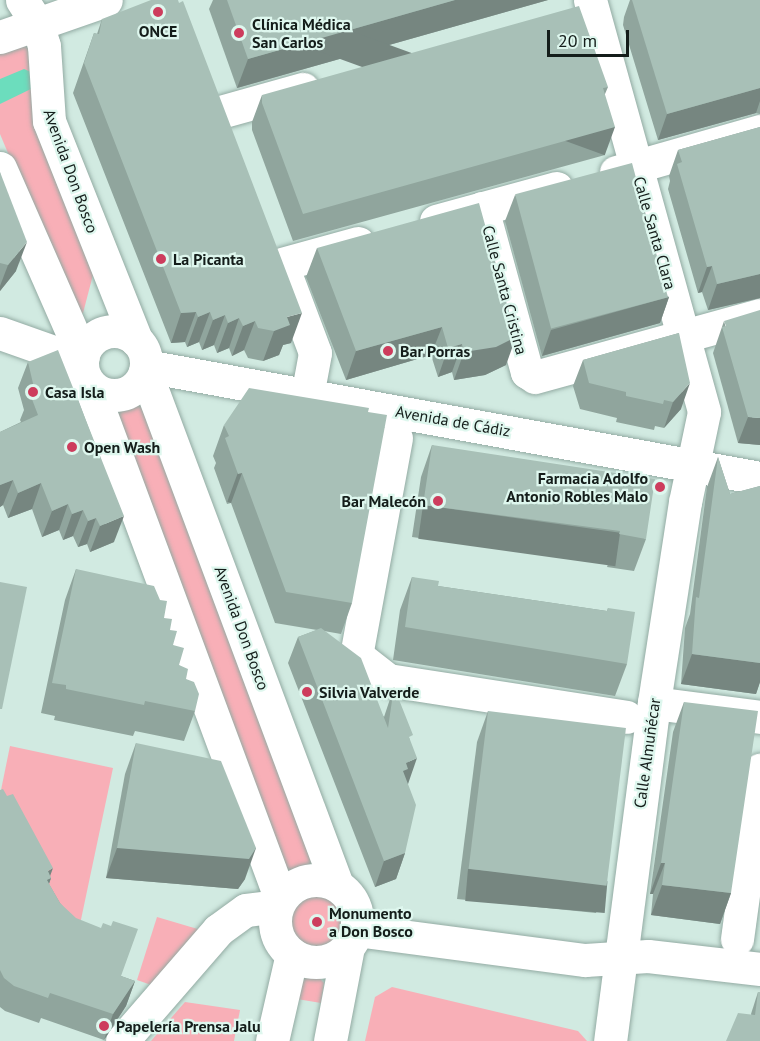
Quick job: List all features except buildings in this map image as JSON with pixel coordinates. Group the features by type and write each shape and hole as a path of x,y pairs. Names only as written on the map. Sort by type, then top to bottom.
{"street":[{"path":"0,37 30,12 106,0"},
{"path":"557,17 600,2"},
{"name":"Calle Santa Clara","path":"600,2 636,166 704,412 694,466"},
{"name":"Avenida Don Bosco","path":"30,12 45,46 49,121 143,359 337,885"},
{"path":"212,78 237,144"},
{"path":"224,111 331,81"},
{"path":"282,264 760,131"},
{"path":"0,168 85,368 279,902 280,933 292,954 318,963 332,961 352,941 585,960 648,956 760,969"},
{"name":"Calle Santa Cristina","path":"482,208 527,372 536,377 683,336"},
{"path":"269,232 315,353 307,396"},
{"path":"683,336 760,315"},
{"path":"0,333 85,368 107,395 117,395 135,387 143,359 119,331 100,334 86,348 85,368"},
{"name":"Avenida de Cádiz","path":"143,359 307,396 760,478"},
{"path":"396,438 356,655 388,680 640,710 760,717"},
{"name":"Calle Almuñécar","path":"610,1041 621,958 640,710 694,466"},
{"path":"737,939 760,770"},
{"path":"122,1041 218,930 246,910 279,902 300,881 326,880 337,885 351,901 352,941 330,1041"},
{"path":"272,1041 292,954"}],"shaded area":[{"path":"27,40 94,271 83,313 76,315 0,134 0,50"},
{"path":"24,69 31,72 33,88 0,104 0,79"},
{"path":"110,400 145,405 318,864 301,866 287,875"},
{"path":"10,746 113,768 79,929 61,926 0,795"},
{"path":"311,895 321,895 335,902 342,921 335,940 321,947 311,947 301,943 294,936 290,926 290,916 294,906 301,899"},
{"path":"157,917 201,930 154,986 137,980"},
{"path":"314,972 324,983 321,1003 297,999 304,975"},
{"path":"392,987 578,1031 587,1041 365,1041 375,997"},
{"path":"185,1002 240,1010 234,1041 151,1041"}],"place":[{"name":"ONCE","path":"158,12"},
{"name":"Clínica Médica San Carlos","path":"239,33"},
{"name":"La Picanta","path":"161,259"},
{"name":"Bar Porras","path":"388,351"},
{"name":"Casa Isla","path":"33,392"},
{"name":"Open Wash","path":"72,447"},
{"name":"Farmacia Adolfo Antonio Robles Malo","path":"660,487"},
{"name":"Bar Malecón","path":"438,501"},
{"name":"Silvia Valverde","path":"307,692"},
{"name":"Monumento a Don Bosco","path":"317,922"},
{"name":"Papelería Prensa Jalu","path":"104,1026"}]}
